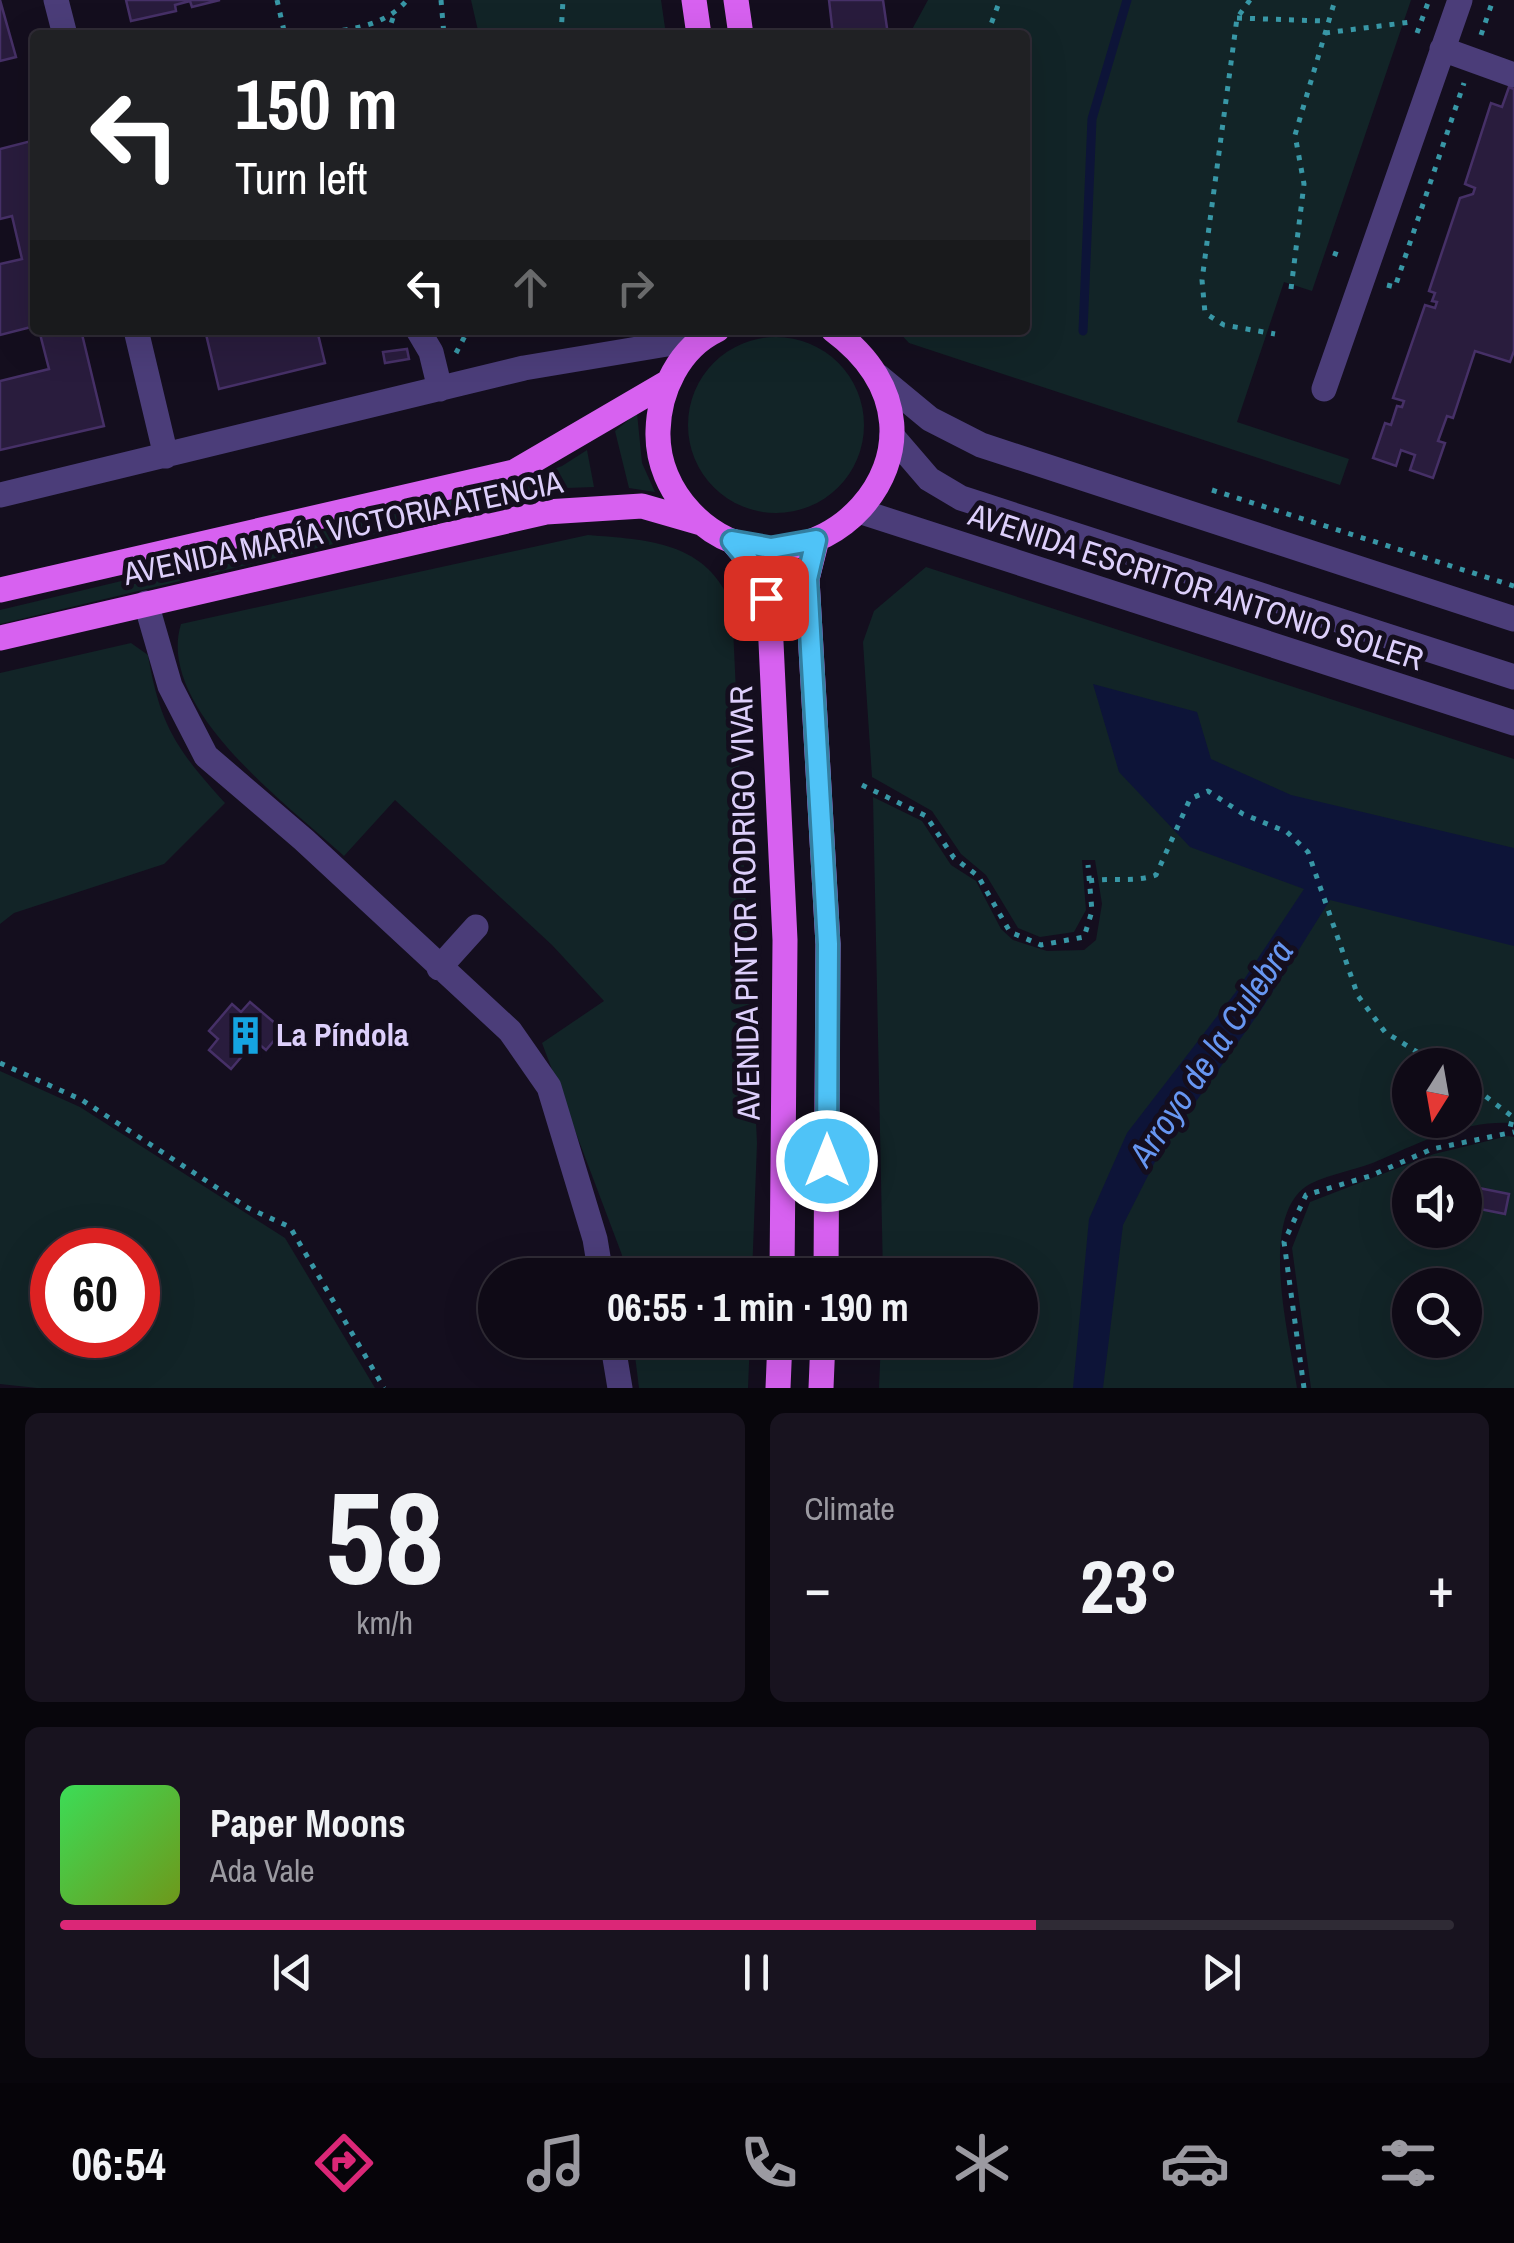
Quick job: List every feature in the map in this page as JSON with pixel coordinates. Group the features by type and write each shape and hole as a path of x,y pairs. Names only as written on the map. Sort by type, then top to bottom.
{"main road":[{"path":"694,0 698,30"},
{"path":"736,0 740,30"},
{"path":"708,335 668,382 658,413 658,444 664,474 680,501 701,523 732,541 771,548 816,540 842,528 870,499 888,463 892,436 890,408 878,376 857,348 839,335"},
{"name":"AVENIDA MARÍA VICTORIA ATENCIA","path":"0,590 514,472 668,382"},
{"name":"AVENIDA MARÍA VICTORIA ATENCIA","path":"0,638 546,512 642,506 701,523"},
{"path":"816,540 807,579 828,944 826,1258"},
{"name":"AVENIDA PINTOR RODRIGO VIVAR","path":"732,541 761,575 770,622 785,940 782,1258"},
{"path":"778,1388 779,1358"},
{"path":"822,1388 823,1358"}],"street":[{"path":"56,0 64,30"},
{"path":"1324,389 1460,0"},
{"path":"1442,49 1514,75"},
{"path":"137,335 166,456"},
{"path":"421,335 432,352 440,388"},
{"path":"0,495 524,368 699,335"},
{"name":"AVENIDA ESCRITOR ANTONIO SOLER","path":"878,376 930,419 994,450 1514,619"},
{"name":"AVENIDA ESCRITOR ANTONIO SOLER","path":"892,436 929,479 961,498 1514,678"},
{"name":"AVENIDA ESCRITOR ANTONIO SOLER","path":"859,511 1514,723"},
{"path":"146,603 170,686 206,756 304,840 510,1032 550,1088 598,1258"},
{"path":"439,968 476,927"},
{"path":"615,1358 620,1388"}],"path":[{"path":"276,0 286,30"},
{"path":"389,30 394,15 407,0"},
{"path":"441,0 444,30"},
{"path":"561,30 563,0"},
{"path":"989,30 1000,0"},
{"path":"1250,0 1237,18 1202,280 1206,313 1224,325 1275,334"},
{"path":"1291,290 1304,184 1295,135 1325,33 1325,21 1335,0"},
{"path":"1365,278 1395,288 1492,0"},
{"path":"336,30 394,15"},
{"path":"1237,18 1325,21"},
{"path":"1325,33 1412,22"},
{"path":"1197,485 1514,586"},
{"path":"862,785 926,816 954,858 978,876 1010,932 1041,945 1084,937 1092,912 1088,865"},
{"path":"1089,880 1134,882 1156,874 1190,799 1208,791 1244,814 1287,832 1308,852 1358,996 1385,1032 1411,1048"},
{"path":"0,1063 82,1100 248,1208 290,1226 384,1388"},
{"path":"1304,1388 1284,1242 1306,1195 1370,1176 1432,1149 1511,1131 1513,1118 1482,1094"}],"shaded area":[{"path":"471,0 661,0 665,30 478,30"},
{"path":"928,0 1411,0 1312,291 1284,282 1237,422 1349,459 1340,485 909,343 902,335 1030,335 1030,30 912,30"},
{"path":"776,337 810,344 838,363 857,391 864,425 857,459 838,487 810,506 776,513 742,506 714,487 695,459 688,425 695,391 714,363 742,344"},
{"path":"637,413 642,463 655,492 629,488 615,431"},
{"path":"587,450 594,487 567,488 209,574 206,560 501,488 562,466"},
{"path":"588,535 673,548 707,568 732,606 757,1143 753,1258 622,1258 542,1043 604,1001 552,945 395,800 344,856 261,783 207,721 188,689 178,656 181,624"},
{"path":"926,567 1514,759 1514,1123 1482,1125 1482,1048 1392,1048 1392,1138 1433,1138 1318,1180 1294,1199 1284,1222 1280,1249 1284,1309 1297,1388 879,1388 880,1358 1038,1358 1038,1258 883,1258 873,797 922,821 951,865 976,881 1001,929 1013,940 1047,951 1084,950 1096,940 1102,904 1095,860 1082,860 1086,910 1074,932 1040,937 1018,928 986,875 961,854 932,811 872,777 863,642 874,611"},
{"path":"176,568 180,581 0,624 0,610"},
{"path":"131,643 148,655 158,701 173,736 194,768 225,803 164,864 14,913 0,924 0,673"},
{"path":"0,1071 80,1107 285,1238 375,1388 37,1388 0,1384"},
{"path":"1514,1137 1514,1388 1311,1388 1292,1248 1310,1202 1392,1170 1392,1248 1482,1248 1482,1158 1424,1158"},
{"path":"635,1358 749,1358 748,1388 639,1388"}],"water":[{"name":"Arroyo de la Culebra","path":"1093,684 1197,712 1211,759 1291,795 1514,848 1514,946 1330,900 1261,1010 1160,1152 1123,1225 1103,1388 1073,1388 1089,1219 1127,1133 1235,993 1304,889 1190,847 1119,772"}],"building":[{"path":"0,0 16,57 0,61"},
{"path":"126,0 220,0 192,7 190,1 175,5 176,11 131,21"},
{"path":"829,0 883,0 887,30 832,30"},
{"path":"1509,87 1514,89 1514,351 1510,362 1475,351 1453,418 1447,416 1438,441 1445,443 1433,478 1410,470 1415,455 1401,450 1396,466 1373,458 1385,423 1391,425 1397,406 1402,407 1404,401 1393,398 1425,305 1435,308 1435,293 1429,291 1460,198 1473,194 1475,188 1465,184 1491,103 1502,107"},
{"path":"30,141 30,327 0,335 0,264 22,259 12,216 0,219 0,149"},
{"path":"40,335 82,335 104,426 0,450 0,381 49,369"},
{"path":"206,335 318,335 325,363 219,389"},
{"path":"407,349 409,359 385,363 383,352"},
{"name":"La Píndola","path":"250,1002 283,1030 266,1050 255,1041 231,1069 209,1050 218,1039 209,1031 232,1004 241,1012"},
{"path":"1482,1189 1509,1194 1505,1214 1482,1209"}],"waterway":[{"path":"1083,331 1092,119 1127,0"}],"place":[{"name":"La Píndola","path":"246,1035"}],"route":[{"path":"766,598 761,575 732,541 771,548 816,540 807,579 828,944 827,1161"}]}
